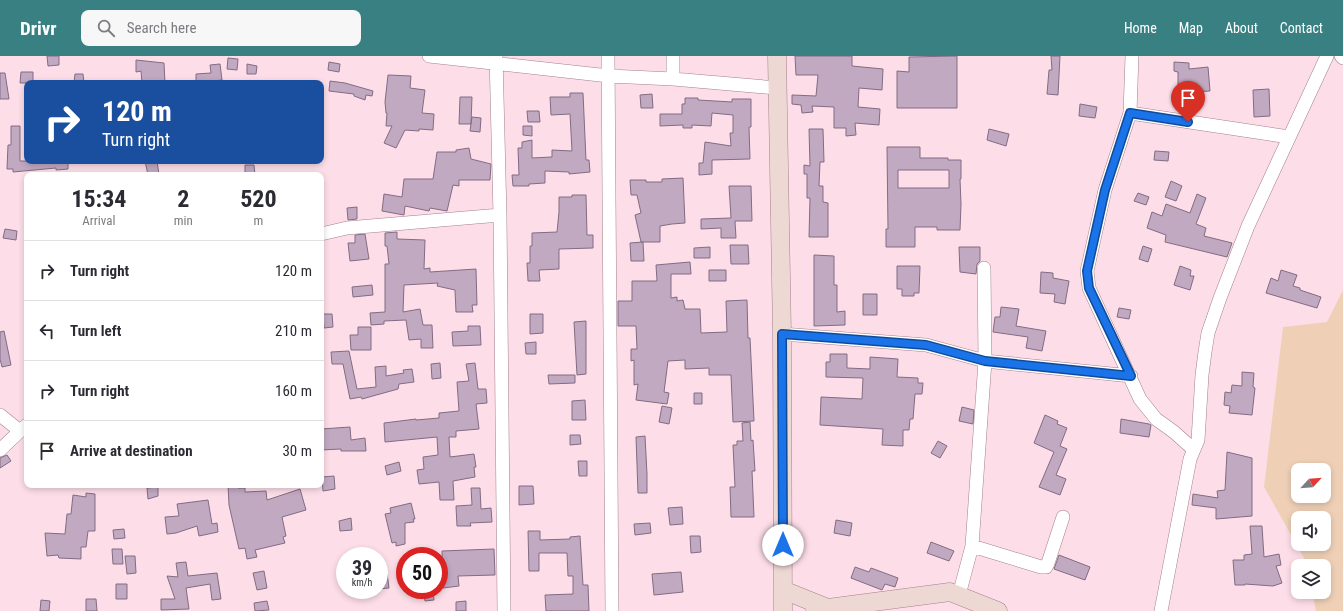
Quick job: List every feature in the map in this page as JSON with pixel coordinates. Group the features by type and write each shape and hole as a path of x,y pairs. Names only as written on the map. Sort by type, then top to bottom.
{"main road":[{"path":"777,56 782,334 783,611"},
{"path":"783,590 822,609 950,592 998,611"}],"street":[{"path":"429,56 496,59 609,76 777,88"},
{"path":"608,56 612,611"},
{"path":"673,56 673,80"},
{"path":"1132,56 1130,113 1105,190 1087,271 1089,288 1131,376 1140,399 1156,419 1194,449"},
{"path":"1161,611 1190,459 1198,440 1202,376 1208,333 1248,226 1327,56"},
{"path":"496,59 500,215 504,611"},
{"path":"1130,113 1289,137"},
{"path":"324,233 347,228 500,215"},
{"path":"959,595 972,546 985,361 984,268"},
{"path":"782,334 926,345 985,361 1131,376"},
{"path":"0,415 23,428 0,450"},
{"path":"972,546 1041,567 1046,567 1063,516"}],"shaded area":[{"path":"1343,290 1343,611 1316,611 1313,599 1331,599 1331,559 1304,559 1300,551 1331,551 1331,511 1291,511 1291,535 1264,487 1283,327 1327,322"}],"building":[{"path":"47,56 59,56 59,65 48,66"},
{"path":"795,56 852,56 852,66 883,69 882,90 859,88 858,107 880,109 879,125 855,123 856,135 846,136 846,128 834,128 834,107 812,106 813,112 802,113 801,105 792,104 792,95 816,96 818,75 796,75"},
{"path":"957,56 957,108 897,108 897,71 909,72 909,57"},
{"path":"1051,56 1060,56 1058,95 1047,94 1049,70 1052,70"},
{"path":"228,58 238,59 237,70 227,69"},
{"path":"136,60 164,63 165,80 142,80 141,71 136,72"},
{"path":"329,62 340,64 339,72 328,70"},
{"path":"1174,62 1189,63 1189,69 1208,67 1210,91 1195,92 1194,90 1178,89 1178,72 1174,71"},
{"path":"220,64 222,80 196,80 196,74 211,73 210,65"},
{"path":"247,64 257,66 256,74 247,74"},
{"path":"21,72 33,72 33,80 24,80 24,83 20,83"},
{"path":"0,73 5,73 9,99 0,99"},
{"path":"75,74 83,74 84,80 74,80"},
{"path":"388,75 411,76 410,88 425,90 422,113 434,114 433,130 405,130 396,148 384,143 392,126 386,126 387,113 385,102"},
{"path":"330,81 345,83 373,91 372,96 366,95 365,100 354,96 354,94 329,91"},
{"path":"1269,89 1270,116 1254,117 1253,90"},
{"path":"570,93 583,93 586,160 589,160 590,172 569,174 569,172 545,171 545,183 529,184 529,186 513,186 512,175 519,175 518,148 522,148 522,142 532,140 532,158 552,157 552,150 572,151 570,114 551,115 550,97 570,97"},
{"path":"652,94 653,108 641,108 640,95"},
{"path":"460,97 472,97 471,124 459,124"},
{"path":"685,98 732,102 732,99 751,99 751,127 749,127 750,159 712,160 712,174 699,175 699,163 703,163 705,142 731,146 730,133 733,133 733,115 712,113 711,126 692,125 692,128 683,128 683,125 660,126 660,114 682,114 682,104 685,104"},
{"path":"1080,104 1097,107 1095,118 1079,116"},
{"path":"527,111 539,111 540,122 528,122"},
{"path":"472,117 481,118 480,132 470,131"},
{"path":"11,126 20,126 20,161 24,161 24,164 68,164 68,169 56,170 56,168 13,172 13,169 7,169 8,145 11,145"},
{"path":"523,126 532,126 532,136 523,135"},
{"path":"809,129 823,129 824,162 820,162 819,186 823,186 823,202 828,203 828,237 809,237 810,198 807,198 807,174 804,174 804,165 810,166"},
{"path":"989,129 1009,134 1006,146 987,140"},
{"path":"887,147 920,147 920,158 948,158 948,160 961,160 960,230 937,230 937,227 915,227 915,247 886,247 886,229 888,229","holes":["898,170 949,170 949,188 898,188"]},
{"path":"469,148 471,159 491,164 490,180 459,180 459,186 453,185 447,211 430,208 429,211 405,206 404,215 382,211 384,194 402,197 404,179 433,179 437,152 456,152 456,150"},
{"path":"1155,151 1169,152 1168,161 1154,160"},
{"path":"146,164 157,164 159,172 147,172"},
{"path":"245,165 254,165 255,172 245,172"},
{"path":"683,178 685,223 660,226 660,242 641,242 635,215 641,213 637,195 631,195 630,180 662,182 662,179"},
{"path":"1171,181 1182,186 1176,201 1165,197"},
{"path":"729,186 751,186 752,221 735,221 736,238 721,238 721,228 701,229 701,219 731,218"},
{"path":"1138,193 1149,197 1146,205 1134,201"},
{"path":"1197,194 1206,198 1196,224 1206,228 1204,236 1232,243 1227,257 1165,242 1166,235 1147,228 1152,212 1162,216 1166,204 1190,213"},
{"path":"572,195 586,195 587,235 593,235 593,248 559,249 559,269 539,270 540,281 528,281 527,263 530,263 532,233 557,232 559,197 572,197"},
{"path":"357,207 357,219 348,220 347,208"},
{"path":"5,229 17,231 16,240 3,238"},
{"path":"397,232 397,239 425,240 424,269 430,268 430,272 476,269 477,305 472,305 473,312 456,312 455,290 437,286 438,283 404,285 403,312 420,309 423,325 432,325 433,348 421,348 421,339 409,340 406,320 384,321 384,324 371,325 370,313 385,312 385,264 389,264 387,246 385,246 385,233"},
{"path":"365,234 369,259 350,261 348,243 355,243 355,235"},
{"path":"643,242 644,261 631,261 630,243"},
{"path":"730,245 748,245 749,264 731,264"},
{"path":"1143,246 1152,249 1148,262 1139,259"},
{"path":"710,247 710,258 694,258 694,248"},
{"path":"959,247 980,247 980,261 977,264 976,274 960,272"},
{"path":"814,255 834,256 834,285 837,285 837,312 845,311 845,325 814,326"},
{"path":"690,262 691,274 671,274 671,298 677,297 677,301 683,300 685,309 700,309 701,333 727,332 726,301 747,300 754,421 733,422 731,375 709,375 709,368 685,369 685,360 668,361 664,392 669,393 667,404 636,400 638,384 634,385 634,360 631,361 631,349 637,349 636,326 618,326 618,301 632,301 632,281 657,281 656,265"},
{"path":"897,266 920,266 919,293 914,293 914,296 902,296 902,289 897,289"},
{"path":"1180,266 1191,270 1190,276 1194,276 1190,290 1174,285"},
{"path":"709,270 726,270 726,281 709,281"},
{"path":"1281,270 1297,275 1293,286 1321,297 1317,308 1266,293 1271,278 1278,281"},
{"path":"1041,272 1053,273 1053,278 1069,281 1065,304 1054,302 1055,294 1040,293"},
{"path":"372,285 373,295 353,297 352,287"},
{"path":"863,294 877,294 877,315 863,315"},
{"path":"1001,307 1019,309 1016,326 1046,331 1042,351 1026,348 1028,337 993,332 995,317 1000,317"},
{"path":"1119,308 1131,310 1129,319 1117,317"},
{"path":"324,314 332,314 333,327 324,328"},
{"path":"530,314 543,314 543,333 530,334"},
{"path":"586,321 586,374 577,375 574,322"},
{"path":"468,326 480,326 481,345 453,346 452,332 468,331"},
{"path":"358,327 371,327 371,350 351,350 350,335 358,335"},
{"path":"4,331 11,365 2,367 0,359 0,332"},
{"path":"536,342 536,354 526,354 525,343"},
{"path":"349,351 357,389 376,387 375,367 386,366 386,376 404,373 403,370 412,369 414,382 399,384 398,389 362,399 361,397 350,399 343,364 332,364 331,352"},
{"path":"830,354 847,354 847,368 870,369 870,357 898,359 897,377 918,378 918,383 923,383 922,394 915,394 913,419 910,419 909,430 903,430 903,446 882,445 883,429 820,425 821,397 862,399 863,378 826,377 826,362 830,362"},
{"path":"440,363 441,378 432,379 431,364"},
{"path":"475,363 478,389 486,389 487,403 476,404 479,429 456,431 456,437 449,437 450,457 474,454 476,467 474,467 475,477 453,481 454,500 440,500 439,482 419,484 417,470 424,469 423,457 438,455 437,437 385,442 384,423 439,418 439,413 459,411 457,382 469,381 466,364"},
{"path":"1242,372 1254,373 1253,387 1255,388 1252,415 1229,413 1230,406 1224,405 1225,392 1231,393 1232,385 1242,386"},
{"path":"548,375 575,375 575,383 549,384"},
{"path":"694,393 702,393 702,404 694,404"},
{"path":"585,400 586,420 572,420 572,401"},
{"path":"662,406 672,408 669,424 659,422"},
{"path":"962,407 974,410 973,424 959,421"},
{"path":"1045,415 1058,421 1057,424 1067,428 1060,446 1067,449 1056,475 1066,479 1060,495 1039,487 1054,452 1034,443"},
{"path":"1121,419 1151,425 1149,437 1120,433"},
{"path":"750,422 755,471 752,471 754,517 731,517 730,487 735,487 733,445 737,445 737,441 743,441 742,423"},
{"path":"350,427 351,440 365,438 366,451 341,451 341,449 324,450 324,429"},
{"path":"570,435 580,435 581,444 570,445"},
{"path":"645,436 647,493 638,493 636,437"},
{"path":"938,441 947,446 940,458 931,453"},
{"path":"1227,452 1252,458 1252,516 1216,519 1216,508 1192,505 1193,494 1218,498 1217,491 1225,490"},
{"path":"7,455 11,461 0,468 0,458"},
{"path":"578,461 587,461 587,476 579,476"},
{"path":"399,462 401,471 387,475 385,466"},
{"path":"334,476 335,489 323,491 324,477"},
{"path":"519,486 533,486 534,504 519,505"},
{"path":"147,488 158,488 158,496 148,499"},
{"path":"228,488 245,488 245,492 266,491 267,500 300,489 306,510 282,517 286,536 283,537 285,543 255,550 257,557 247,559 245,548 239,549 229,505"},
{"path":"471,488 480,488 481,509 491,508 492,522 470,523 471,526 457,526 456,506 472,505"},
{"path":"86,493 95,494 95,531 88,531 86,547 81,547 81,559 59,558 58,555 47,556 45,533 65,534 67,514 71,514 73,495 86,497"},
{"path":"208,500 212,524 217,523 218,532 199,536 197,526 176,533 167,534 165,517 179,516 177,504"},
{"path":"411,503 415,519 413,519 414,522 405,523 405,544 396,546 396,542 392,543 385,514 391,513 390,508"},
{"path":"682,507 683,524 670,525 668,508"},
{"path":"351,518 352,530 340,531 339,521"},
{"path":"836,520 852,523 850,536 834,533"},
{"path":"650,523 651,533 635,535 634,524"},
{"path":"1250,526 1262,526 1264,557 1279,554 1281,565 1276,566 1282,583 1273,586 1245,584 1235,585 1233,560 1244,560 1244,555 1252,554"},
{"path":"124,529 125,538 114,539 113,530"},
{"path":"528,531 540,531 540,540 570,539 570,537 580,536 583,585 588,585 589,611 546,611 545,595 573,594 573,576 568,576 567,553 539,553 539,571 529,571"},
{"path":"690,536 700,536 701,552 691,553"},
{"path":"931,542 954,551 949,561 927,553"},
{"path":"112,549 122,549 123,564 113,564"},
{"path":"494,549 495,575 458,576 459,586 448,587 448,551"},
{"path":"1059,555 1090,567 1085,580 1054,569"},
{"path":"125,556 135,556 136,573 127,574"},
{"path":"186,562 188,576 217,573 221,599 212,600 210,584 186,588 189,609 161,610 161,599 175,599 167,576 178,577 176,563"},
{"path":"855,567 869,572 871,568 898,578 895,587 885,584 882,590 851,578"},
{"path":"264,571 267,588 257,590 253,573"},
{"path":"681,572 683,592 654,595 652,574"},
{"path":"116,584 127,584 127,599 116,599"},
{"path":"86,599 96,599 97,611 86,611"},
{"path":"425,599 434,599 434,600 425,601"},
{"path":"41,600 50,601 49,611 40,611"},
{"path":"267,601 269,610 255,611 254,603"},
{"path":"466,601 466,611 456,611 456,602"}],"route":[{"path":"783,545 782,334 926,345 985,361 1131,376 1089,288 1087,279 1087,271 1105,190 1130,113 1188,122"}]}
